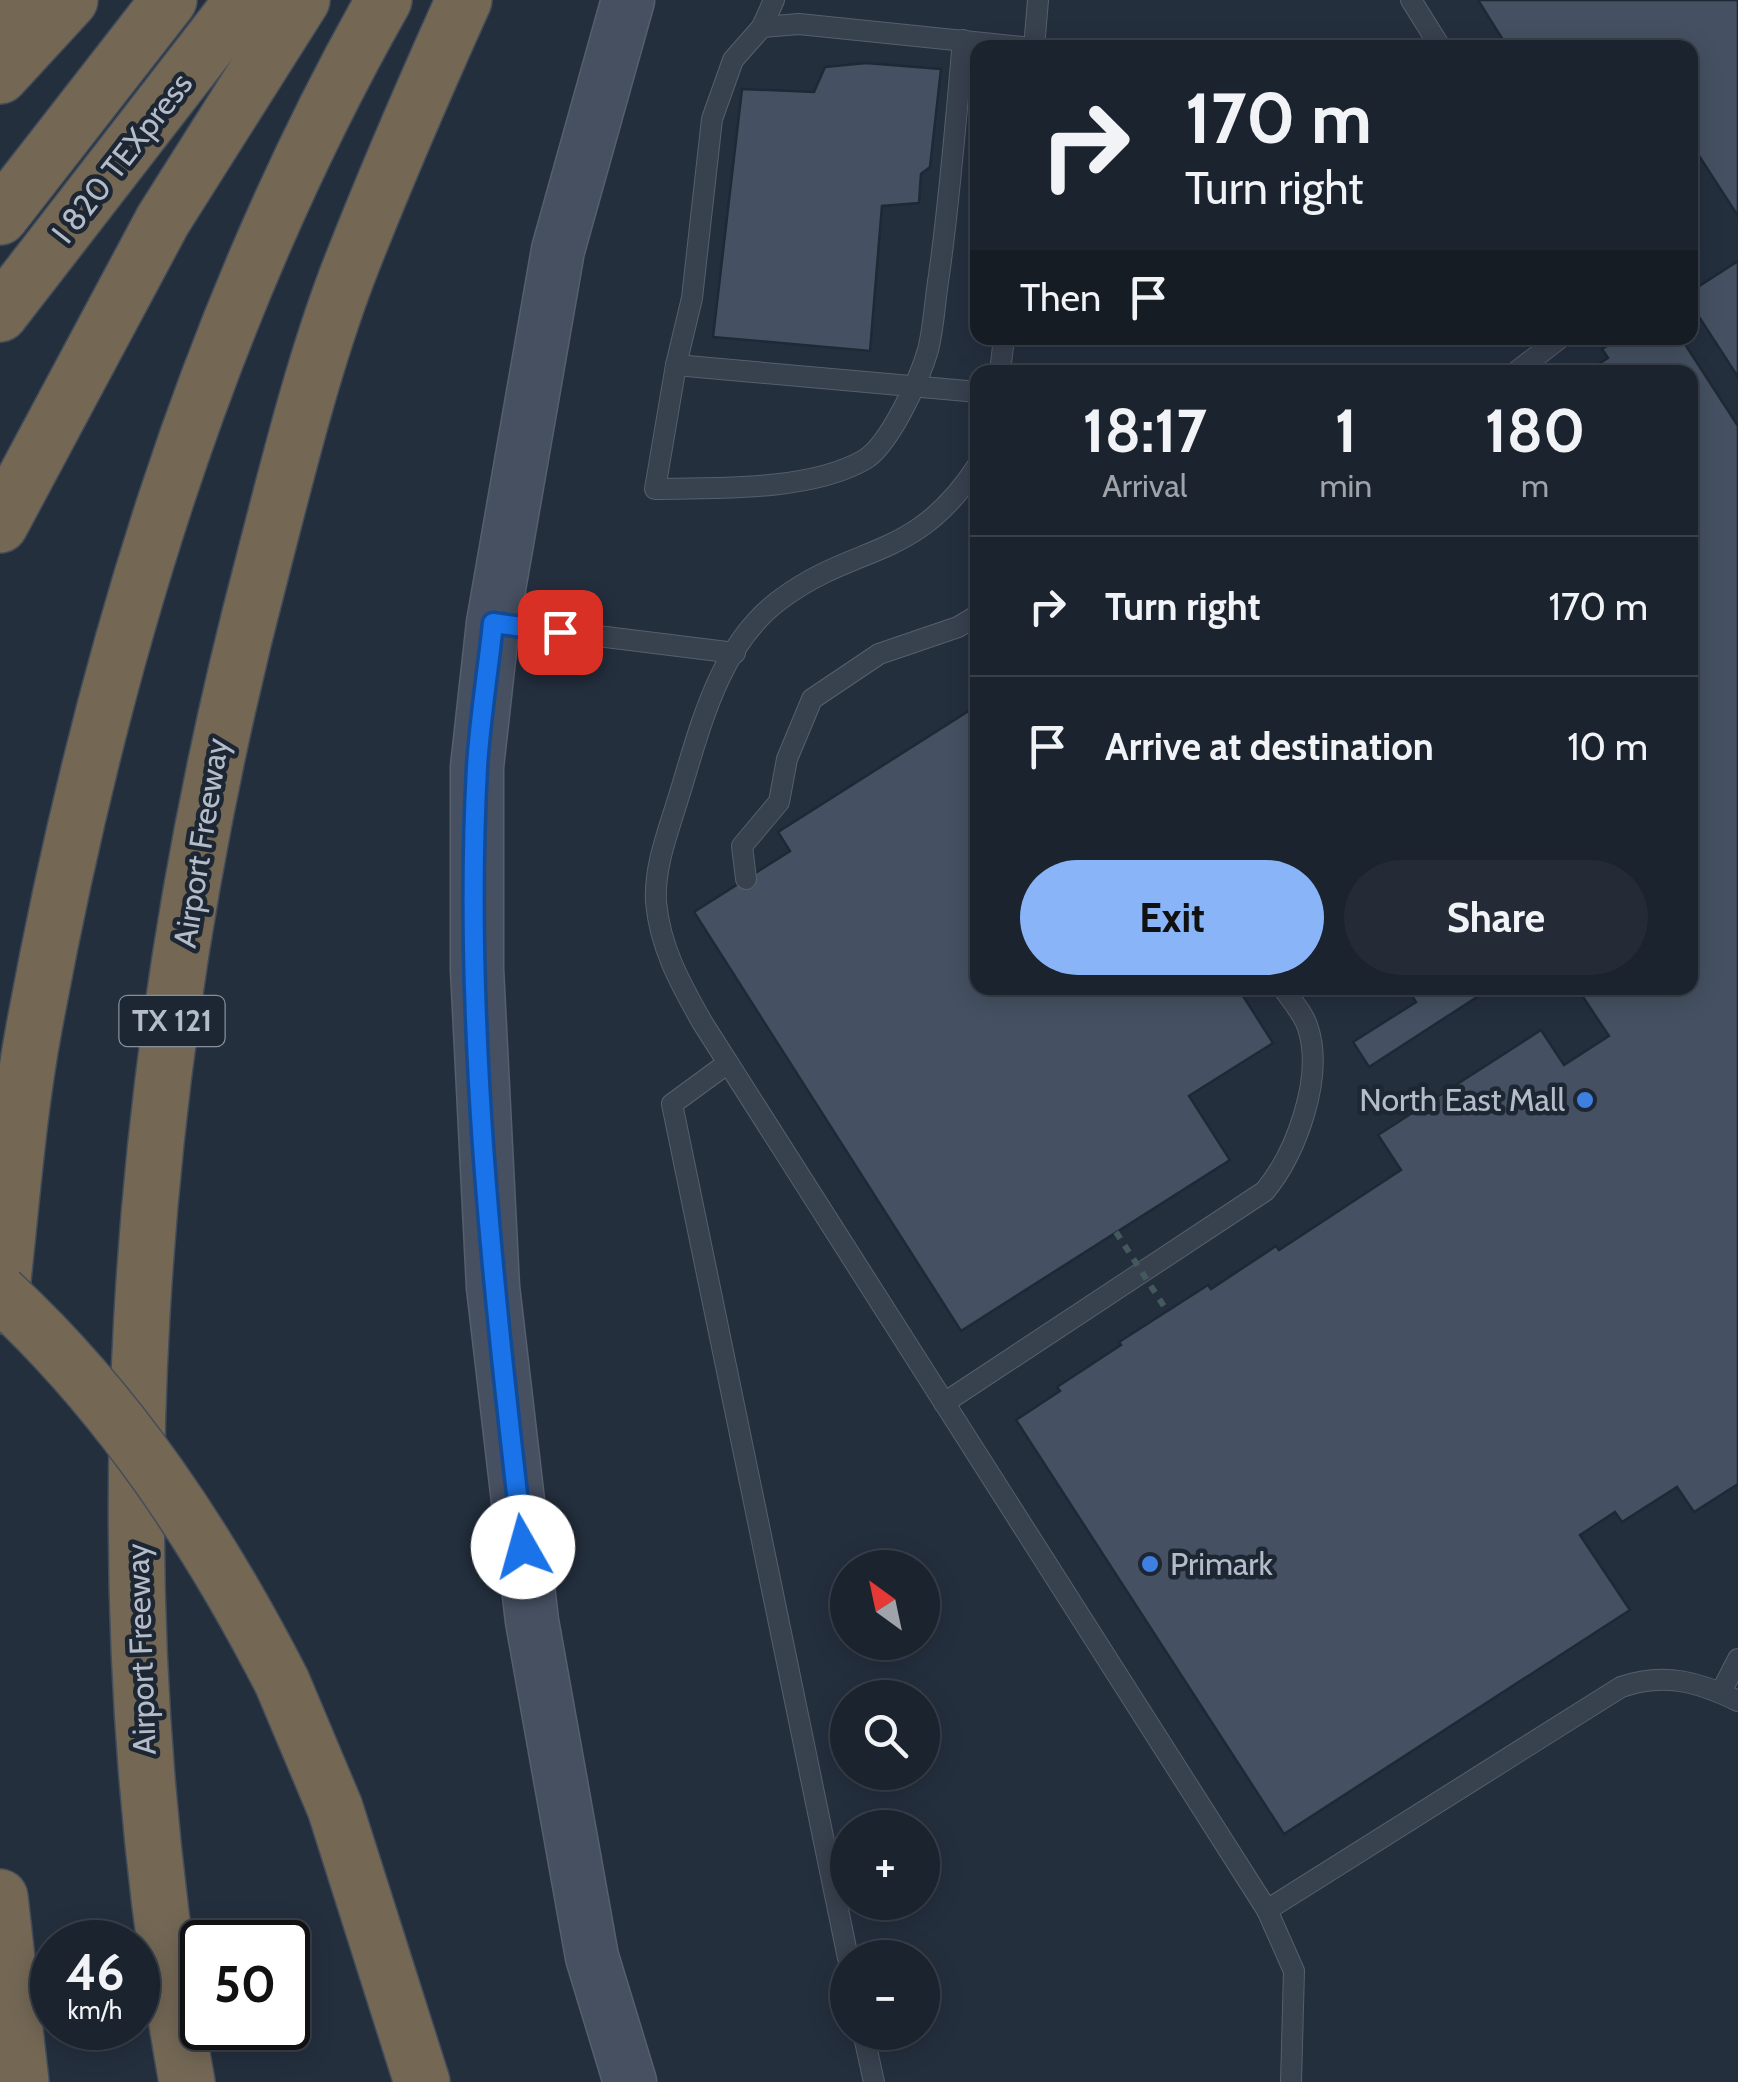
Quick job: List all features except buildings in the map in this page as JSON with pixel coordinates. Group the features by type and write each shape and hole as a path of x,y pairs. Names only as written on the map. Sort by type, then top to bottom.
{"highway":[{"path":"0,21 17,0"},
{"path":"0,76 70,0"},
{"name":"I 820 TEXpress","path":"0,217 169,0"},
{"name":"I 820 TEXpress","path":"0,314 243,0"},
{"path":"0,525 163,220 302,0"},
{"path":"0,1306 33,1032 87,768 150,545 196,408 263,242 340,78 384,0"},
{"name":"Airport Freeway","path":"187,2082 162,1942 140,1723 136,1496 144,1271 165,1060 222,720 288,472 346,280 464,0"},
{"path":"0,1294 103,1402 184,1508 237,1594 282,1682 336,1808 422,2082"},
{"path":"0,1897 22,2082"}],"main road":[{"path":"628,0 558,250 493,623 477,767 476,969 493,1287 532,1621 592,1957 630,2082"}],"lane":[{"path":"774,0 762,27 734,60 712,119 692,298 655,489 740,487 839,472 868,458 914,386 928,349 964,40"},
{"path":"1034,40 1038,0"},
{"path":"1411,0 1436,40"},
{"path":"762,27 799,24 970,41"},
{"path":"1525,365 1551,345"},
{"path":"676,365 970,391"},
{"path":"970,487 925,526 888,550 782,598 755,624 735,653 703,717 662,847 656,899 662,944 728,1064 1266,1910 1294,1972 1291,2082"},
{"path":"746,878 742,846 779,802 787,759 812,699 880,654 970,620"},
{"path":"493,623 735,653"},
{"path":"944,1402 1265,1191 1284,1168 1311,1072 1308,1027 1287,995"},
{"path":"728,1064 672,1104 844,1940"},
{"path":"1266,1910 1622,1687 1644,1679 1698,1681 1729,1697 1738,1658"},
{"path":"868,2050 874,2082"}],"path":[{"path":"1116,1232 1167,1312"}],"place":[{"name":"North East Mall","path":"1585,1100"},
{"name":"Primark","path":"1150,1564"}],"route":[{"path":"523,1547 493,1287 476,969 477,767 493,623 560,632"}]}
